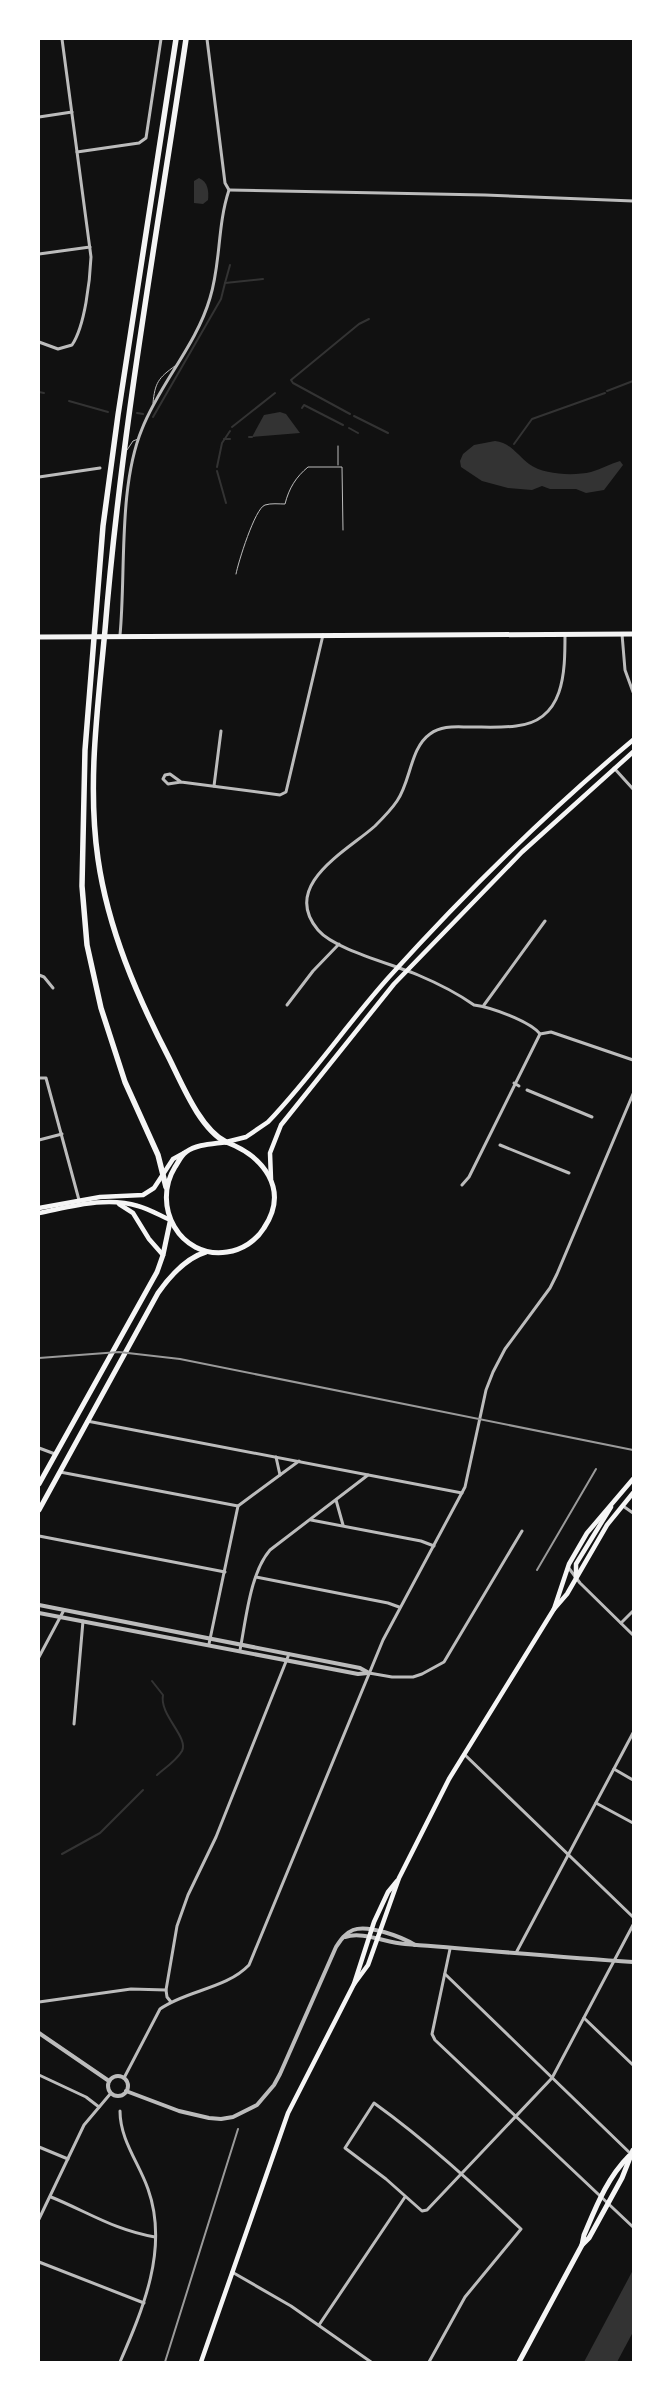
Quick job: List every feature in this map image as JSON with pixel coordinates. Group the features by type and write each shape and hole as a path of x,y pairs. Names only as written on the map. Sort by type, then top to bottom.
{"highway":[{"path":"166,1187 164,1173 158,1156 125,1082 104,1022 87,945 82,886 85,750 104,526 118,415 176,39"},
{"path":"186,39 123,457 113,538 95,751 93,803 98,860 116,932 149,1018 185,1088 209,1129 226,1142"}],"main road":[{"path":"39,637 120,635 633,634"},
{"path":"39,1208 79,1200 143,1195 154,1188 173,1159 204,1145 226,1142 251,1134 268,1122 398,967 495,866 633,740"},
{"path":"39,1510 158,1293 171,1277 195,1256 208,1251 235,1250 258,1236 272,1212 273,1194 270,1153 281,1124 343,1046 407,971 522,852 633,752"},
{"path":"608,762 614,768"},
{"path":"226,1142 253,1155 264,1168 271,1182"},
{"path":"185,1153 172,1171 166,1187 165,1202 170,1221 185,1240 208,1251"},
{"path":"39,1212 88,1203 118,1203 138,1205 170,1221"},
{"path":"118,1203 133,1213 149,1239 163,1255"},
{"path":"39,1484 154,1276 163,1255 170,1221"},
{"path":"554,1609 568,1567 587,1533 633,1478"},
{"path":"354,1984 365,1972 399,1878 464,1754 554,1609 567,1594 607,1525 633,1493"},
{"path":"576,1578 576,1564 617,1496"},
{"path":"201,2362 288,2113 354,1984 368,1937 388,1892 399,1878"},
{"path":"582,2245 584,2235 601,2196 615,2170 632,2152"},
{"path":"519,2362 582,2245 589,2238 608,2203 632,2152"}],"street":[{"path":"39,342 62,349 68,348 74,341 90,279 90,248 62,39"},
{"path":"77,152 138,143 146,138 161,39"},
{"path":"120,635 130,474 138,439 153,406 178,364 207,307 217,256 222,211 229,190 224,174 207,39"},
{"path":"39,117 72,112"},
{"path":"229,190 446,194 633,201"},
{"path":"39,254 90,248"},
{"path":"39,477 100,468"},
{"path":"540,1034 532,1025 484,1005 474,1004 407,971 326,937 318,930 309,911 309,891 316,875 323,867 374,826 392,808 406,786 419,747 430,734 449,727 523,725 541,716 550,707 559,695 564,680 565,634"},
{"path":"622,634 625,670 633,692"},
{"path":"180,782 170,774 165,775 163,779 168,784 180,782 280,795 286,792 323,635"},
{"path":"214,786 221,731"},
{"path":"614,768 633,789"},
{"path":"484,1005 545,921"},
{"path":"287,1005 313,971 339,944"},
{"path":"39,975 53,988"},
{"path":"540,1034 551,1032 633,1060"},
{"path":"462,1185 469,1177 540,1034"},
{"path":"39,1078 46,1078 79,1200"},
{"path":"514,1084 519,1086"},
{"path":"527,1090 592,1117"},
{"path":"124,2078 160,2009 171,2002 234,1978 246,1969 252,1960 268,1916 274,1906 369,1673 399,1607 462,1493 487,1389 498,1362 557,1274 633,1094"},
{"path":"39,1140 62,1134"},
{"path":"487,1139 492,1141"},
{"path":"500,1145 569,1174"},
{"path":"87,1421 462,1493"},
{"path":"39,1448 51,1450 55,1454"},
{"path":"276,1457 280,1476"},
{"path":"210,1642 238,1506 299,1461"},
{"path":"59,1472 238,1506"},
{"path":"240,1650 256,1576 270,1550 368,1474"},
{"path":"336,1500 343,1526"},
{"path":"622,1506 633,1513"},
{"path":"311,1520 421,1541 434,1546"},
{"path":"39,1605 358,1674 369,1673 392,1677 413,1677 444,1662 522,1531"},
{"path":"39,1536 224,1572"},
{"path":"568,1567 576,1578 633,1635"},
{"path":"256,1576 388,1603 399,1607"},
{"path":"39,1657 64,1610"},
{"path":"621,1623 633,1611"},
{"path":"39,1612 290,1654 360,1668 369,1673"},
{"path":"74,1724 84,1620"},
{"path":"171,2002 167,1997 166,1990 177,1926 188,1895 216,1837 290,1654"},
{"path":"516,1954 633,1733"},
{"path":"464,1754 633,1917"},
{"path":"614,1769 633,1780"},
{"path":"596,1803 633,1823"},
{"path":"429,2362 465,2297 521,2229 461,2174 412,2130 374,2103 345,2148 386,2179 422,2211 427,2210 461,2174 515,2116 552,2078 633,1925"},
{"path":"126,2091 179,2111 209,2118 233,2117 257,2105 274,2085 336,1947 344,1937 356,1929 371,1930 404,1938 415,1945"},
{"path":"344,1937 355,1935 378,1940 450,1949 633,1962"},
{"path":"450,1949 432,2034 442,2046 633,2227"},
{"path":"445,1974 552,2078 632,2152"},
{"path":"39,2002 131,1989 166,1990"},
{"path":"584,2018 633,2065"},
{"path":"39,2033 109,2081"},
{"path":"39,2075 86,2098 99,2107"},
{"path":"116,2076 124,2078 128,2085 126,2091 119,2096 111,2094 108,2088 109,2081 116,2076"},
{"path":"39,2219 84,2125 111,2094"},
{"path":"120,2111 120,2120 125,2139 149,2191 156,2237 153,2268 144,2303 120,2362"},
{"path":"39,2148 68,2159"},
{"path":"51,2197 84,2210 101,2221 134,2233 156,2237"},
{"path":"319,2325 405,2197"},
{"path":"39,2262 144,2303"},
{"path":"232,2272 319,2325 371,2362"}],"lane":[{"path":"153,406 156,384 160,376 178,364"},
{"path":"123,457 133,441 138,439"},
{"path":"338,446 338,467"},
{"path":"236,574 244,544 258,510 264,505 285,504 289,491 298,475 308,467 342,467 343,530"}],"shaded area":[{"path":"199,178 206,184 208,190 208,200 203,204 194,203 194,181"},
{"path":"280,412 286,414 300,433 252,437 264,415"},
{"path":"495,441 505,444 535,468 551,472 584,473 595,471 620,461 623,465 604,490 586,493 576,489 550,489 542,486 532,490 508,488 482,481 461,467 460,461 463,454 474,445"},
{"path":"633,2270 633,2332 617,2362 584,2362"}],"waterway":[{"path":"225,283 230,265"},
{"path":"153,417 221,299 225,283 263,279"},
{"path":"350,414 293,383 291,380 359,324 369,319"},
{"path":"607,391 633,381"},
{"path":"39,392 44,393"},
{"path":"232,427 275,393"},
{"path":"514,444 532,419 605,393"},
{"path":"69,401 108,412"},
{"path":"302,408 304,405 343,425"},
{"path":"137,413 143,414"},
{"path":"354,416 388,433"},
{"path":"349,428 358,433"},
{"path":"217,467 222,443 230,431"},
{"path":"224,439 230,439"},
{"path":"217,471 226,503"},
{"path":"152,1681 163,1695 165,1710 183,1745 182,1751 177,1758 157,1775"},
{"path":"62,1854 100,1833 143,1790"}],"railway":[{"path":"39,1358 119,1352 180,1359 633,1450"},
{"path":"537,1570 596,1469"},
{"path":"165,2362 238,2129"}]}
